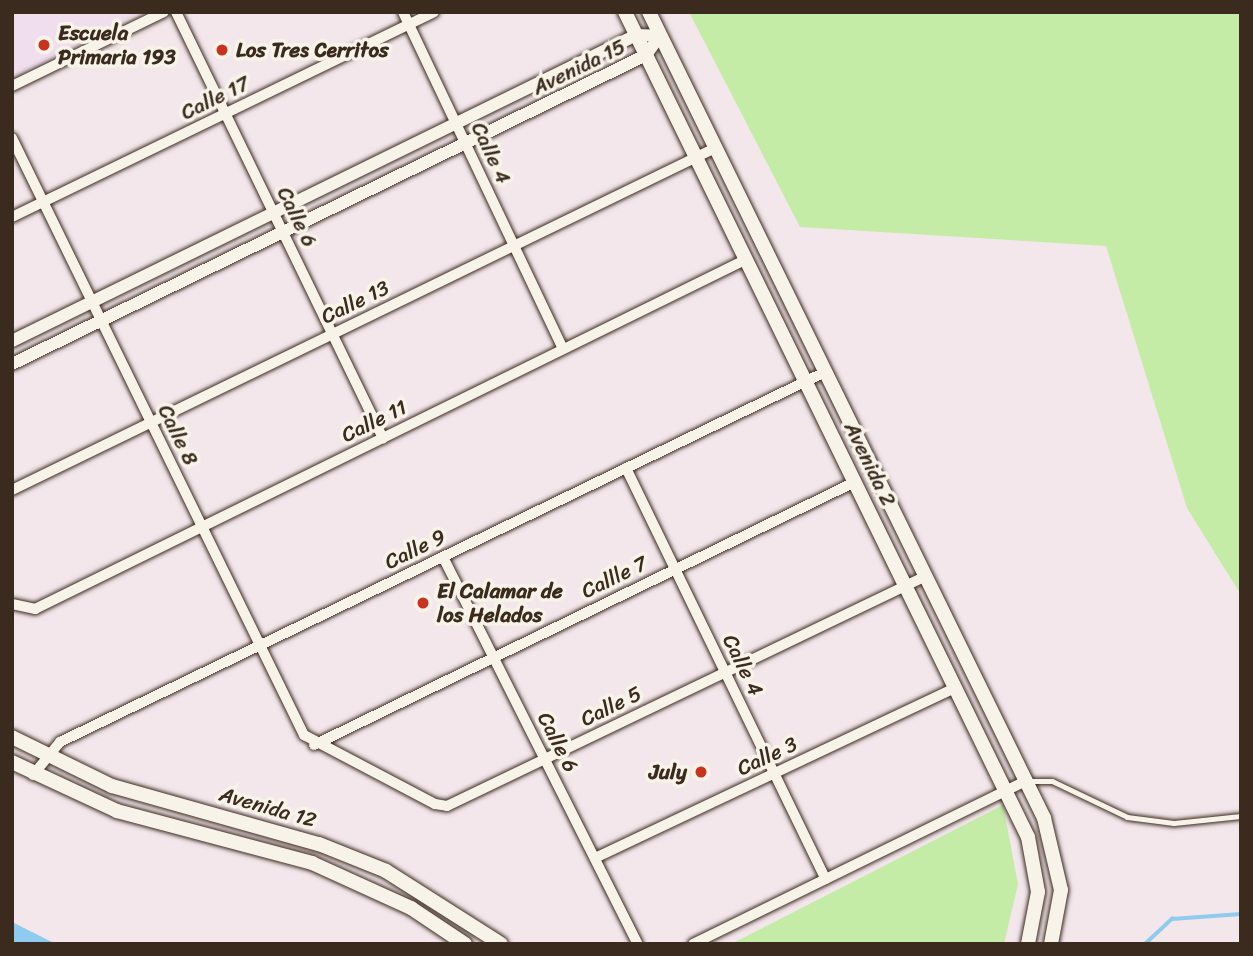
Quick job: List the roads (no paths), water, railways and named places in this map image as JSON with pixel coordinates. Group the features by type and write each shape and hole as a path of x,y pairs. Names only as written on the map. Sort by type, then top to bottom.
{"main road":[{"name":"Avenida 2","path":"625,12 1006,791 1037,873 1028,944"},
{"name":"Avenida 2","path":"649,12 1026,781 1059,868 1051,944"},
{"name":"Avenida 12","path":"12,737 112,786 356,858 410,883 501,944"},
{"name":"Avenida 12","path":"12,762 33,775 117,811 312,863 411,908 465,944"}],"street":[{"path":"12,86 164,12"},
{"name":"Calle 6","path":"176,12 383,438"},
{"name":"Calle 4","path":"403,12 563,349"},
{"name":"Calle 17","path":"12,218 435,12"},
{"name":"Avenida 15","path":"12,341 636,35 660,36"},
{"name":"Avenida 15","path":"12,365 646,55 660,36"},
{"name":"Calle 8","path":"12,138 259,646 314,745"},
{"name":"Calle 13","path":"12,490 715,148"},
{"name":"Calle 11","path":"15,606 35,609 745,260"},
{"name":"Calle 9","path":"44,755 259,646 825,372"},
{"name":"Calle 4","path":"626,468 826,879"},
{"name":"Callle 7","path":"314,745 855,482"},
{"name":"Calle 6","path":"443,557 638,944"},
{"name":"Calle 5","path":"314,745 447,806 924,577"},
{"name":"Calle 3","path":"595,858 955,688"},
{"path":"33,775 44,755"},
{"path":"693,944 1026,781"}],"lane":[{"path":"1026,781 1052,781 1127,817 1174,823 1241,816"}],"water":[{"path":"12,922 56,944 12,944"}],"waterway":[{"path":"1145,944 1172,919 1241,914"}],"place":[{"name":"Escuela Primaria 193","path":"44,45"},
{"name":"Los Tres Cerritos","path":"222,50"},
{"name":"El Calamar de los Helados","path":"423,603"},
{"name":"July","path":"701,772"}]}
